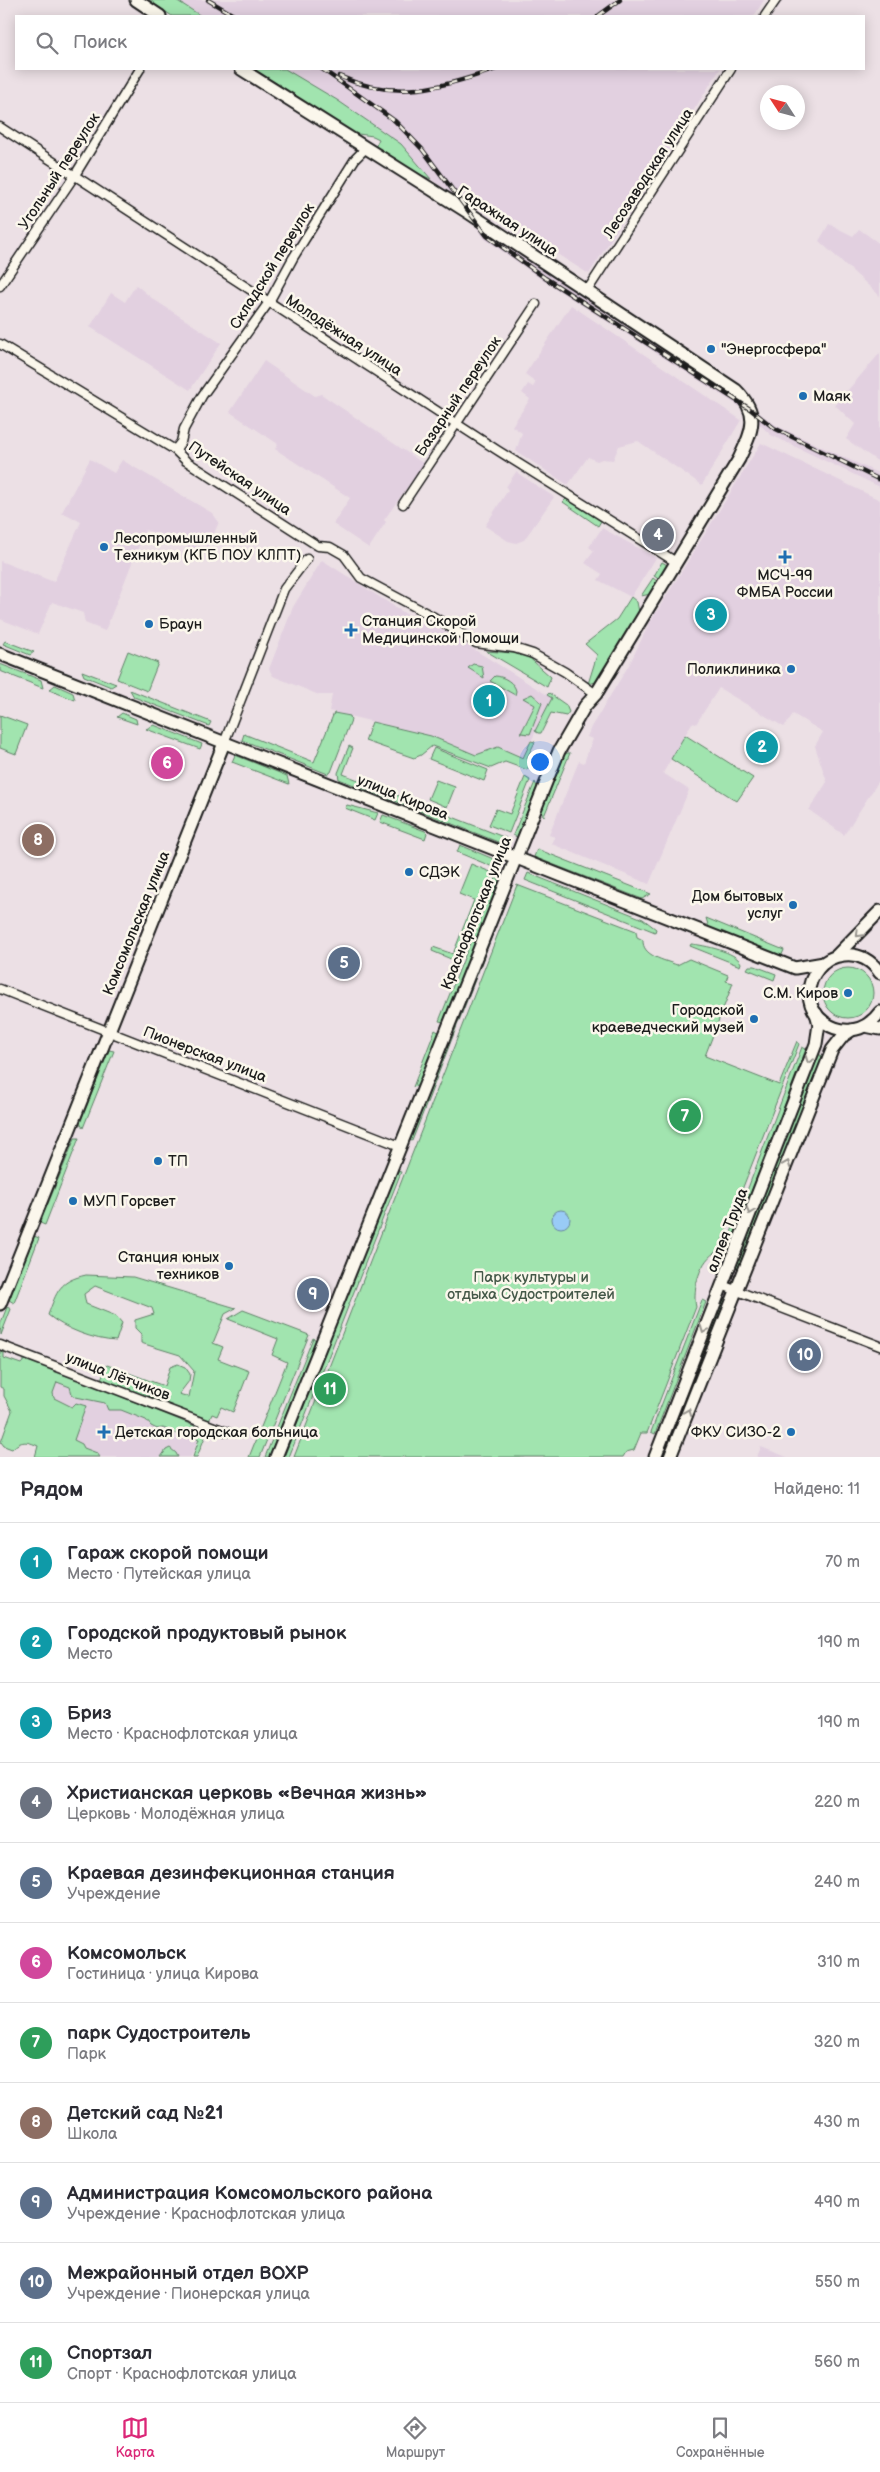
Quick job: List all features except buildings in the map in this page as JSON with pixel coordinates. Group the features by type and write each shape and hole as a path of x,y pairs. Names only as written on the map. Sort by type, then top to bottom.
{"street":[{"path":"136,0 158,15"},
{"path":"766,15 776,0"},
{"name":"Угольный переулок","path":"0,286 75,175 139,70"},
{"name":"Гаражная улица","path":"243,70 364,149 469,213 588,291 736,390 750,408"},
{"name":"Лесозаводская улица","path":"588,291 730,70"},
{"name":"Молодёжная улица","path":"0,127 562,493 676,562"},
{"name":"Складской переулок","path":"176,450 181,442 184,429 202,396 269,302 293,258 364,149"},
{"name":"Базарный переулок","path":"403,504 455,422 536,304"},
{"name":"Путейская улица","path":"0,344 176,450 186,461 318,546 330,547 344,555 361,578 432,616 476,643 514,648 532,654 565,672 596,694"},
{"name":"Краснофлотская улица","path":"276,1457 514,857 559,751 584,706 596,694 739,459 752,432 750,408"},
{"name":"Комсомольская улица","path":"0,1304 284,589 307,559"},
{"name":"улица Кирова","path":"0,654 795,968"},
{"path":"810,994 805,981 795,968 824,963 836,956 880,911"},
{"path":"836,956 850,955 864,958 880,973"},
{"path":"810,994 812,980 824,963"},
{"name":"Пионерская улица","path":"0,989 400,1146"},
{"name":"аллея Труда","path":"655,1457 816,1044 819,1024 810,994"},
{"path":"865,1026 880,1012"},
{"path":"816,1013 831,1027 852,1030 865,1026 880,1028"},
{"name":"аллея Труда","path":"670,1457 832,1050 843,1036 852,1030"},
{"path":"722,1285 880,1346"},
{"name":"улица Лётчиков","path":"0,1345 227,1432"}],"shaded area":[{"path":"176,0 764,0 755,15 199,15"},
{"path":"287,70 719,70 589,274 458,192 491,233 613,318 742,400 777,426 880,474 880,487 771,435 742,408 544,281 485,239 454,196 431,179 401,144"},
{"path":"829,224 853,236 859,229 880,244 880,296 819,241"},
{"path":"136,285 153,299 221,343 190,390 90,327 111,293 125,302"},
{"path":"571,305 741,420 702,485 638,441 619,446 613,460 602,459 597,461 588,457 568,485 516,451 522,433 512,426 530,399 522,393 528,384 533,387 536,382 525,374"},
{"path":"880,353 880,463 846,439 855,424 835,405"},
{"path":"264,361 315,396 321,394 424,464 384,520 386,522 369,548 333,524 350,498 275,449 278,444 230,412"},
{"path":"761,443 880,500 880,779 844,835 809,810 827,782 815,746 823,732 793,714 784,727 719,688 696,724 692,723 663,773 689,790 649,884 552,844 555,837 549,835 579,761 584,763 593,739 587,737 591,727 629,665 649,624"},
{"name":"Лесопромышленный Техникум (КГБ ПОУ КЛПТ)","path":"90,459 114,473 122,460 212,513 219,522 205,554 189,548 177,539 145,530 105,631 85,623 83,613 52,602 38,634 0,619 0,561 54,582 81,522 66,514 61,514"},
{"path":"516,472 554,497 524,540 516,543 508,541 485,526 508,490 506,487"},
{"path":"602,528 656,558 631,597 598,580 602,574 585,563 594,551 589,547"},
{"path":"322,560 420,623 430,622 552,698 523,758 498,747 476,755 431,736 329,711 332,695 319,695 273,676 269,669 293,607"},
{"path":"46,1377 199,1436 191,1457 72,1457"},
{"path":"761,1447 787,1457 757,1457"}],"green space":[{"path":"148,0 176,0 199,15 170,15"},
{"path":"255,70 287,70 337,100 401,144 431,179 407,169 374,150 379,139 373,136 351,133"},
{"path":"566,499 601,521 598,526 563,502"},
{"path":"662,562 669,566 660,580 654,576"},
{"path":"653,578 658,582 651,594 641,596"},
{"path":"631,597 637,602 639,612 596,682 588,684 597,655 585,644 617,619"},
{"path":"5,641 34,652 30,655 3,644"},
{"path":"128,651 158,663 147,691 117,679"},
{"path":"486,651 525,654 551,677 547,687"},
{"path":"0,664 41,680 43,688 0,671"},
{"path":"473,664 482,666 484,678 468,668"},
{"path":"82,671 116,684 111,687 84,676"},
{"path":"495,676 511,683 516,691 515,695 490,681"},
{"path":"55,685 73,693 75,700 49,690"},
{"path":"130,690 211,722 209,726 134,697"},
{"path":"549,693 566,705 569,712 566,716 551,713 541,733 538,733 535,731 552,698 547,695"},
{"path":"532,694 542,703 530,734 521,733 535,705 523,698"},
{"path":"122,713 136,719 137,724 117,717"},
{"path":"334,713 350,716 351,720 331,772 328,774 242,740 244,734 314,762"},
{"path":"0,715 27,725 16,754 0,748"},
{"path":"372,722 431,736 476,755 498,747 523,758 531,741 535,742 527,758 531,762 527,770 505,762 491,768 432,746 414,758 365,741"},
{"path":"154,725 202,744 200,749 146,729"},
{"path":"685,735 753,778 737,801 671,759"},
{"path":"349,746 353,748 343,774 506,838 503,844 339,779 338,773"},
{"path":"434,748 488,770 484,781 429,759"},
{"path":"570,753 544,816 540,811 561,757"},
{"path":"235,755 287,776 289,784 232,762"},
{"path":"525,777 530,780 509,833 489,825 496,809 510,814"},
{"path":"436,780 455,787 447,807 428,799"},
{"path":"535,782 537,787 517,837 513,835"},
{"path":"347,805 378,813 375,820 345,808"},
{"path":"383,815 425,831 427,833 425,839 380,822"},
{"path":"460,845 496,860 493,867 457,852"},
{"path":"537,849 651,894 642,899 534,857"},
{"path":"471,864 493,873 458,962 432,951 433,947 453,954 474,900 459,894"},
{"path":"528,873 643,919 656,929 655,932 525,880"},
{"path":"496,878 502,880 444,1022 439,1021"},
{"path":"507,883 512,885 412,1141 408,1139"},
{"name":"Парк культуры и отдыха Судостроителей","path":"517,885 636,931 637,937 643,940 646,950 655,957 677,965 689,959 728,975 726,981 733,983 705,1056 779,1085 797,1041 799,1044 718,1251 706,1260 702,1267 696,1284 696,1307 647,1433 641,1433 634,1450 626,1452 623,1457 294,1457"},
{"path":"706,918 784,950 781,957 709,928"},
{"path":"691,944 726,952 738,959 741,963 740,966 690,946"},
{"path":"749,966 755,966 776,974 774,980 747,969"},
{"path":"848,968 862,972 869,979 873,993 869,1007 862,1014 848,1018 834,1014 827,1007 823,993 827,979 834,972"},
{"path":"435,1030 440,1033 420,1085 413,1087"},
{"path":"802,1047 806,1049 726,1258 722,1256"},
{"path":"109,1050 114,1051 83,1128 80,1123"},
{"path":"817,1055 821,1055 823,1058 739,1269 735,1267"},
{"path":"75,1138 79,1138 45,1225 40,1223"},
{"path":"396,1170 401,1172 289,1457 284,1457"},
{"path":"34,1236 39,1238 14,1303 9,1300"},
{"path":"86,1275 133,1277 236,1308 225,1314 213,1343 223,1347 218,1359 249,1371 233,1412 221,1407 217,1416 212,1414 209,1421 101,1379 107,1365 164,1386 170,1367 178,1364 185,1367 190,1374 189,1381 179,1394 189,1397 194,1371 180,1355 141,1343 141,1334 135,1328 135,1320 154,1314 152,1308 95,1286 84,1294 86,1304 116,1316 122,1323 116,1341 80,1333 48,1315 60,1288 70,1280"},
{"path":"722,1298 728,1301 672,1438 668,1435"},
{"path":"702,1300 706,1302 655,1434 651,1432"},
{"path":"7,1307 11,1309 1,1335 0,1325"},
{"path":"243,1310 309,1335 260,1457 249,1457 287,1362 272,1355 278,1339 228,1319"},
{"path":"313,1338 318,1341 272,1457 265,1457"},
{"path":"0,1351 4,1352 4,1358 21,1364 26,1358 202,1429 205,1437 197,1457 193,1457 199,1439 177,1434 163,1428 157,1429 146,1420 121,1410 108,1410 105,1403 76,1397 72,1394 70,1387 57,1382 53,1393 54,1398 72,1407 76,1403 86,1406 74,1440 82,1444 84,1448 97,1453 100,1457 35,1457 38,1446 34,1444 21,1443 12,1449 4,1446 1,1442 12,1411 4,1396 4,1389 0,1387"},
{"path":"170,1448 178,1457 161,1457 166,1450"}],"water":[{"path":"557,1210 565,1210 570,1215 568,1226 557,1228 552,1223 552,1215"}],"railway":[{"path":"208,0 233,15"},
{"path":"599,15 620,0"},
{"path":"323,70 395,121 422,149 487,236 545,278 750,409 774,428 880,480"},
{"path":"339,76 359,84 399,90 418,89 456,82 493,70"}],"place":[{"name":"\"Энергосфера\"","path":"711,349"},
{"name":"Маяк","path":"803,396"},
{"name":"Христианская церковь «Вечная жизнь»","path":"658,535"},
{"name":"Лесопромышленный Техникум (КГБ ПОУ КЛПТ)","path":"104,547"},
{"name":"МСЧ-99 ФМБА России","path":"785,557"},
{"name":"Бриз","path":"711,615"},
{"name":"Браун","path":"149,624"},
{"name":"Станция Скорой Медицинской Помощи","path":"351,630"},
{"name":"Поликлиника","path":"791,669"},
{"name":"Гараж скорой помощи","path":"489,701"},
{"name":"Городской продуктовый рынок","path":"762,747"},
{"name":"Комсомольск","path":"167,763"},
{"name":"Детский сад №21","path":"38,840"},
{"name":"СДЭК","path":"409,872"},
{"name":"Дом бытовых услуг","path":"793,905"},
{"name":"Краевая дезинфекционная станция","path":"344,963"},
{"name":"С.М. Киров","path":"848,993"},
{"name":"Городской краеведческий музей","path":"754,1019"},
{"name":"парк Судостроитель","path":"685,1116"},
{"name":"ТП","path":"158,1161"},
{"name":"МУП Горсвет","path":"73,1201"},
{"name":"Станция юных техников","path":"229,1266"},
{"name":"Администрация Комсомольского района","path":"313,1294"},
{"name":"Межрайонный отдел ВОХР","path":"805,1355"},
{"name":"Спортзал","path":"330,1389"},
{"name":"Детская городская больница","path":"104,1432"},
{"name":"ФКУ СИЗО-2","path":"791,1432"}]}
